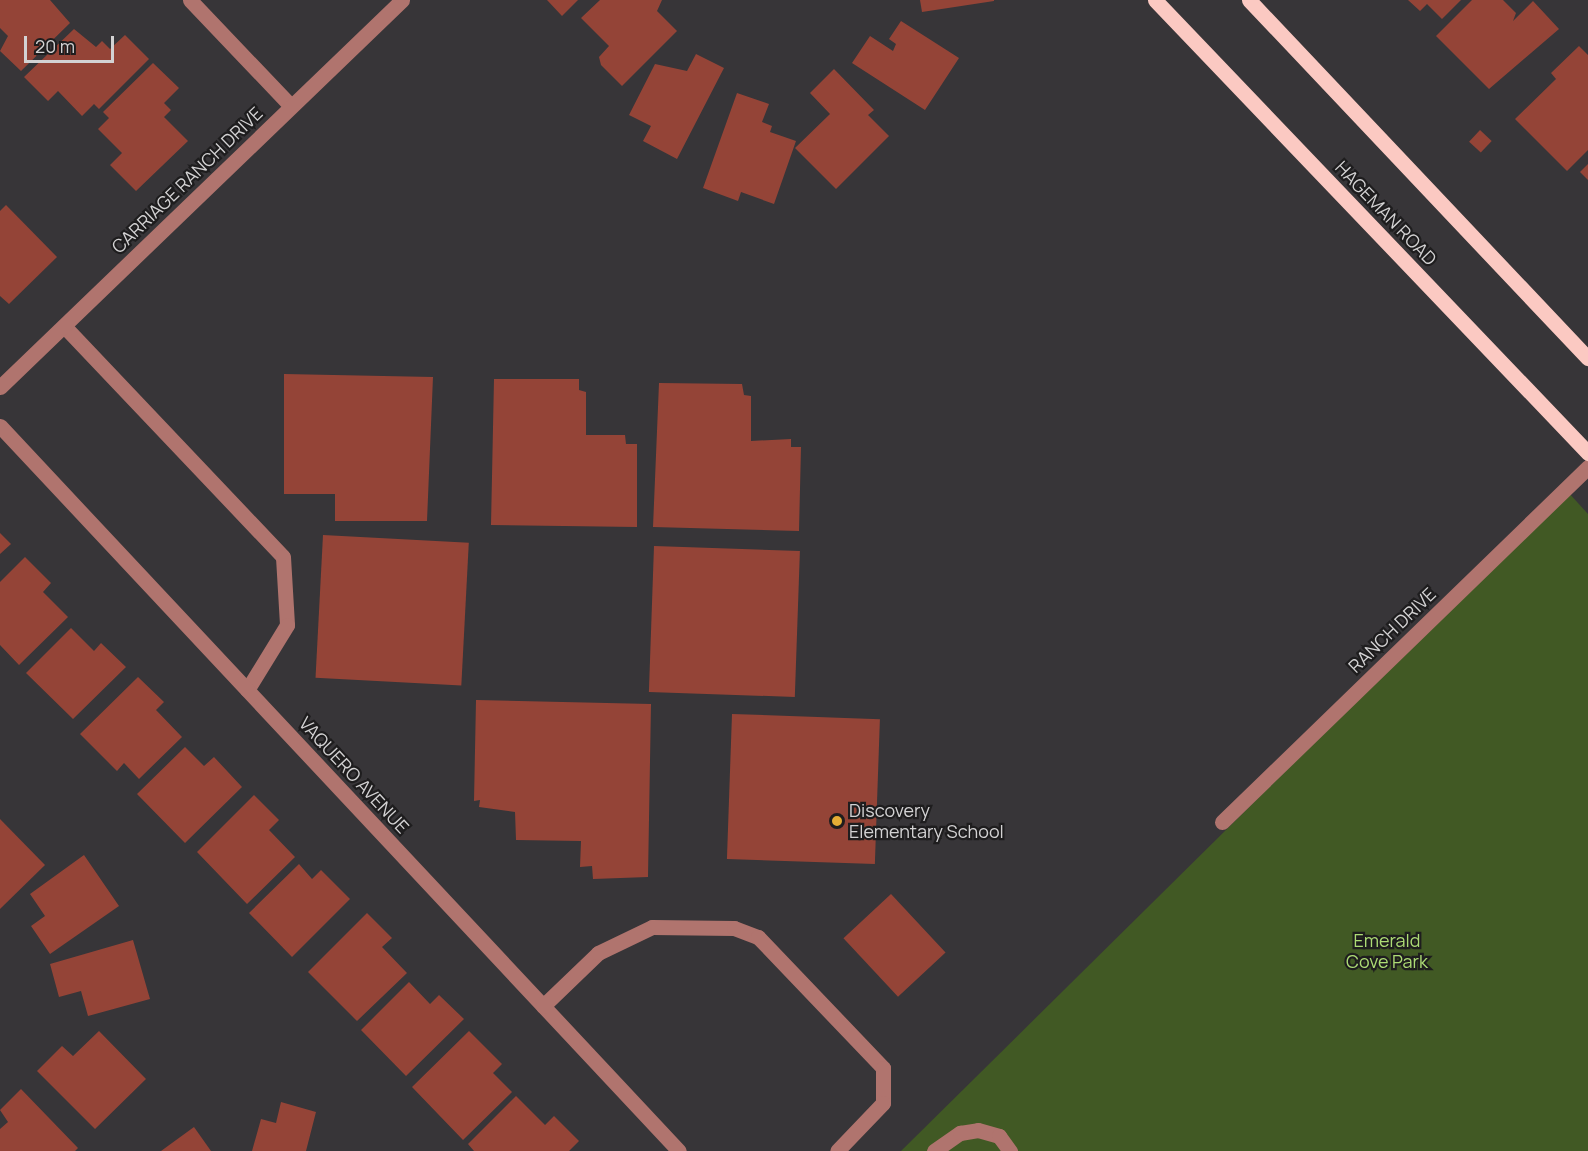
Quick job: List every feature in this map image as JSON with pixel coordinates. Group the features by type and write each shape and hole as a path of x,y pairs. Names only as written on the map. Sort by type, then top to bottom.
{"main road":[{"name":"HAGEMAN ROAD","path":"1155,0 1588,453"},
{"path":"1249,0 1588,358"}],"street":[{"path":"190,0 291,106"},
{"name":"CARRIAGE RANCH DRIVE","path":"0,387 402,0"},
{"path":"64,326 283,557 287,625 247,690"},
{"name":"VAQUERO AVENUE","path":"0,426 679,1151"},
{"name":"RANCH DRIVE","path":"1222,822 1588,467"},
{"path":"543,1005 598,953 652,927 734,928 758,937 883,1068 883,1103 837,1151"},
{"path":"934,1151 960,1133 978,1130 999,1136 1010,1151"}],"green space":[{"name":"Emerald Cove Park","path":"1568,492 1588,514 1588,1151 901,1151"}],"building":[{"path":"0,0 50,0 70,23 21,71 0,51 8,36 0,28"},
{"path":"547,0 578,0 562,16"},
{"path":"600,0 662,0 657,11 677,31 622,86 601,65 599,57 609,46 581,18"},
{"path":"920,0 994,0 994,1 922,12"},
{"path":"1408,0 1461,0 1442,19 1427,4 1420,11"},
{"path":"1472,0 1503,0 1516,13 1513,21 1533,1 1559,29 1489,89 1436,36"},
{"path":"901,21 959,58 925,110 852,63 870,36 893,51 896,44 889,39"},
{"path":"74,29 96,47 102,41 110,49 125,35 149,59 99,109 94,104 82,116 58,91 48,101 24,77"},
{"path":"1579,46 1588,55 1588,150 1567,171 1515,119 1556,79 1551,73"},
{"path":"696,54 724,68 677,159 643,141 651,126 629,115 655,64 687,71"},
{"path":"153,63 179,88 164,103 171,110 164,117 188,141 136,191 110,165 122,153 98,129 109,118 103,112"},
{"path":"834,69 874,110 868,115 889,136 836,189 795,148 830,114 810,93"},
{"path":"737,93 769,104 762,122 772,126 770,132 796,141 774,204 741,192 738,201 703,188"},
{"path":"1480,130 1492,141 1481,153 1469,142"},
{"path":"1588,164 1588,180 1580,172"},
{"path":"6,205 57,257 9,304 0,296 0,211"},
{"path":"284,374 433,377 427,521 335,521 335,494 284,494"},
{"path":"494,379 579,379 579,390 586,392 586,435 625,435 626,444 637,444 637,527 491,525"},
{"path":"659,383 742,384 744,395 751,396 751,441 791,439 791,447 801,447 799,531 653,527"},
{"path":"0,533 11,544 0,554"},
{"path":"323,535 469,543 461,685 316,678"},
{"path":"654,546 800,551 795,697 649,692"},
{"path":"25,557 51,583 43,592 68,617 19,665 0,645 0,582"},
{"path":"71,628 94,651 101,643 126,667 73,719 26,673"},
{"path":"138,677 164,702 156,710 182,737 139,779 124,763 117,771 80,734"},
{"path":"476,700 651,704 648,877 593,879 592,866 580,867 581,841 516,840 515,812 479,807 480,800 474,801"},
{"path":"732,714 880,719 875,864 727,859"},
{"path":"185,747 204,766 214,757 242,787 185,843 137,794"},
{"path":"254,795 279,820 269,830 295,857 247,904 197,852"},
{"path":"0,819 45,865 0,909"},
{"path":"84,855 119,906 50,954 31,926 45,916 30,894"},
{"path":"299,864 312,879 321,870 350,899 292,957 249,913"},
{"path":"891,894 946,953 898,997 843,938"},
{"path":"367,913 392,938 382,947 407,973 357,1021 308,972"},
{"path":"133,940 150,999 88,1016 81,991 59,997 50,964"},
{"path":"409,982 430,1004 439,995 464,1019 406,1076 361,1030"},
{"path":"99,1031 146,1079 95,1129 37,1071 62,1046 73,1056"},
{"path":"469,1031 502,1064 493,1073 512,1092 463,1140 412,1087"},
{"path":"21,1089 78,1148 75,1151 0,1151 0,1129 8,1122 0,1110"},
{"path":"516,1096 545,1125 554,1116 579,1141 569,1151 474,1151 468,1144"},
{"path":"281,1102 316,1112 306,1151 252,1151 261,1119 276,1123"},
{"path":"194,1127 211,1151 161,1151"}],"place":[{"name":"Discovery Elementary School","path":"837,821"}]}
